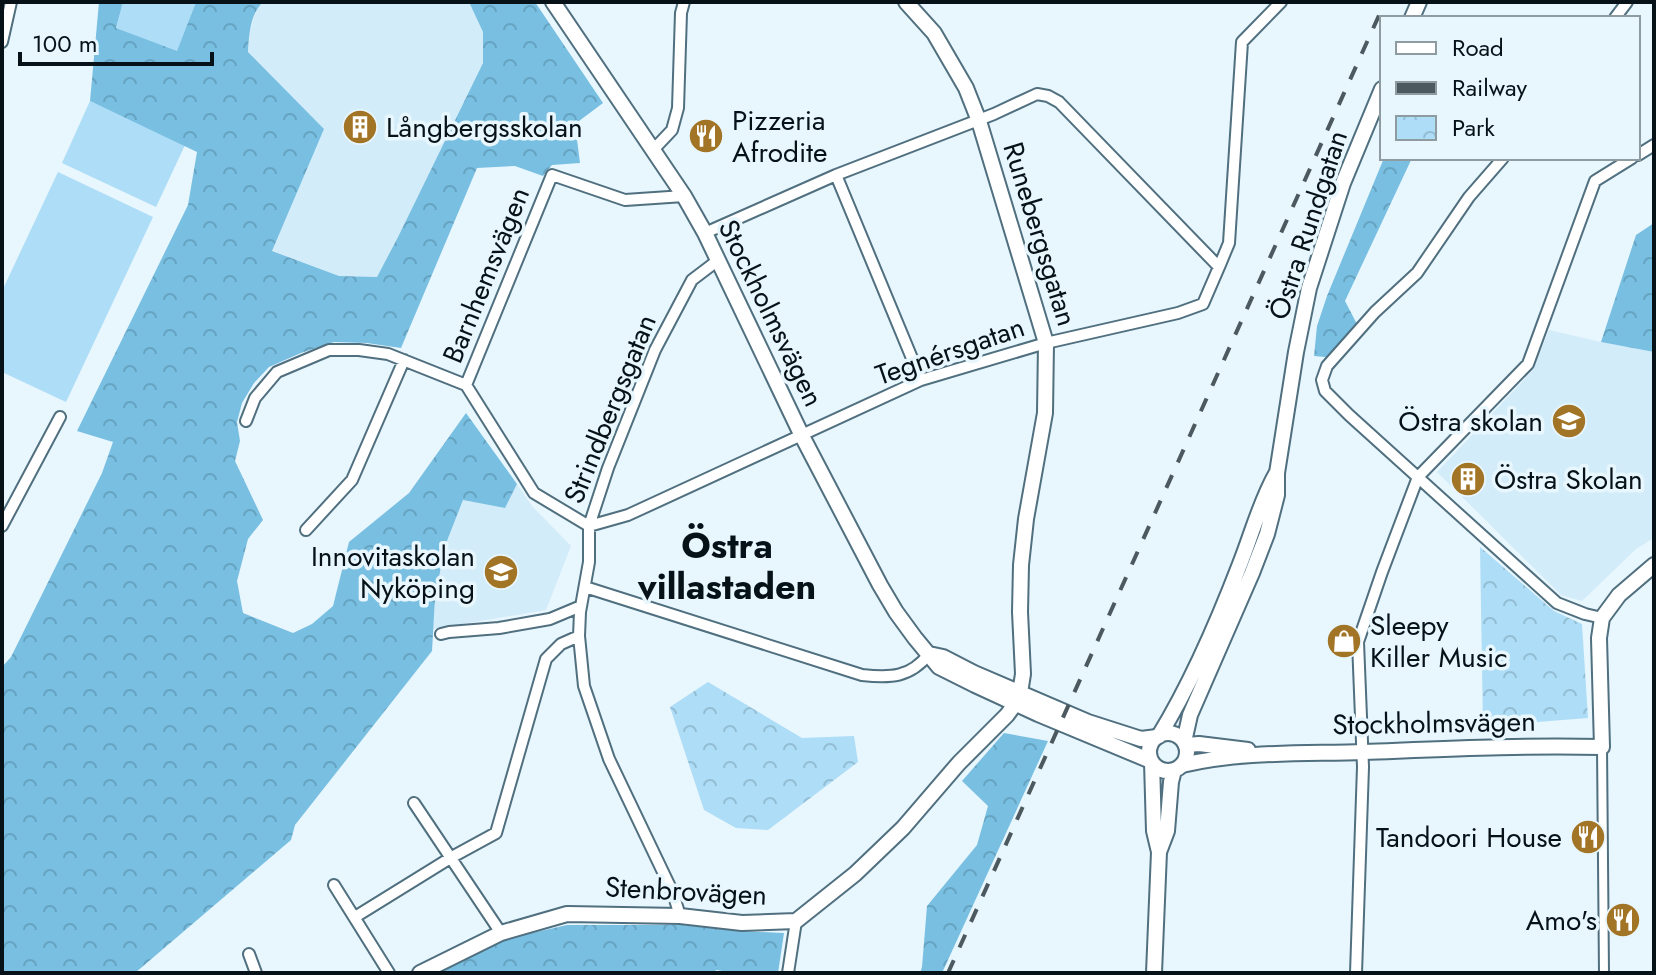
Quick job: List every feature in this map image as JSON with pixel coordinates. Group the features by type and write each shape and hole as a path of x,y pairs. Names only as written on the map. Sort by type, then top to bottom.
{"street":[{"path":"2,42 11,2"},
{"name":"Stockholmsvägen","path":"553,2 684,196 705,233 802,436 880,585 896,612 929,654"},
{"path":"654,149 672,130 678,108 684,2"},
{"name":"Runebergsgatan","path":"906,2 934,33 966,88 979,121 1046,343 1045,413 1021,565 1023,674 1017,698"},
{"path":"705,233 836,175 979,121 1037,94 1053,98 1219,267 1229,243 1242,42 1281,2"},
{"name":"Östra Rundgatan","path":"1185,744 1190,715 1267,534 1277,495 1277,473 1309,288 1343,183 1380,94"},
{"path":"1501,160 1469,197 1417,273 1375,312 1327,366 1322,380 1325,391 1349,415 1557,603 1602,618"},
{"path":"1356,973 1363,752 1358,642 1418,477 1528,364 1595,181 1629,160"},
{"name":"Barnhemsvägen","path":"589,526 534,493 466,385 552,175 625,200 684,196"},
{"path":"836,175 921,380"},
{"name":"Strindbergsgatan","path":"680,916 673,893 609,759 584,686 579,636 589,562 589,526 608,468 655,350 692,280 717,261"},
{"name":"Tegnérsgatan","path":"589,526 628,515 921,380 1046,343 1178,313 1203,304 1219,267"},
{"path":"246,421 255,398 277,372 329,350 388,354 466,385"},
{"path":"306,530 352,480 404,360"},
{"path":"2,526 60,417"},
{"name":"Östra Rundgatan","path":"1158,736 1197,668 1265,494 1277,473"},
{"path":"2,494 14,503"},
{"path":"1604,973 1599,638 1602,618 1619,595 1654,565"},
{"path":"585,587 862,675 901,675 922,663 929,654 943,657 1017,698 1152,762 1162,770 1178,768"},
{"path":"441,634 550,619 581,606"},
{"path":"355,917 496,833 546,659 561,644 579,636"},
{"path":"1017,698 1141,739 1170,733 1185,744 1187,756 1171,782 1167,831 1159,852"},
{"name":"Stenbrovägen","path":"420,973 501,933 567,914 680,916 742,923 796,921 855,874 903,828 959,763 1007,715 1017,698"},
{"path":"1154,973 1159,852 1154,831 1149,751 1158,736"},
{"name":"Stockholmsvägen","path":"1185,744 1269,753"},
{"name":"Stockholmsvägen","path":"1178,768 1198,761 1269,753 1602,747"},
{"path":"414,803 501,933"},
{"path":"334,885 389,973"},
{"path":"788,973 796,921"},
{"path":"249,954 256,973"}],"shaded area":[{"path":"263,2 469,2 483,32 483,63 377,277 339,276 272,251 324,129 248,52 250,31 257,8"},
{"name":"Östra skolan","path":"1549,330 1654,352 1654,538 1636,549 1582,601 1561,595 1437,472 1533,370"},
{"name":"Innovitaskolan Nyköping","path":"517,484 532,506 571,546 546,610 433,629 435,598 445,546 463,500 505,508"}],"green space":[{"path":"99,2 123,2 116,28 177,51 196,2 263,2 253,19 248,52 324,129 272,251 339,276 377,277 483,63 483,32 469,2 535,2 603,103 575,124 580,163 552,165 543,176 515,166 477,168 401,348 334,342 301,353 269,367 254,383 242,403 237,422 240,441 235,461 263,520 248,539 237,581 243,613 293,633 312,624 333,606 349,542 409,493 466,413 517,484 505,508 463,500 445,546 435,598 432,651 295,825 291,840 135,973 2,973 2,667 11,657 102,473 113,442 77,431 188,205 197,152 90,101"},
{"path":"123,2 196,2 177,52 116,28"},
{"path":"90,101 185,145 156,207 62,163"},
{"path":"1383,160 1411,160 1345,301 1359,328 1336,358 1314,356 1317,326"},
{"path":"58,172 153,217 66,402 2,372 2,291"},
{"path":"1654,223 1654,352 1601,342 1636,235"},
{"path":"1480,547 1554,611 1582,624 1588,718 1483,726"},
{"path":"708,682 802,738 854,736 858,762 768,830 736,828 704,810 670,707"},
{"path":"1004,733 1048,741 942,973 920,973 927,906 977,845 988,806 962,781"},
{"path":"567,925 684,925 784,933 778,973 716,970 715,973 435,973 510,938"}],"railway":[{"path":"948,973 1385,2"}],"place":[{"name":"Långbergsskolan","path":"360,127"},
{"name":"Pizzeria Afrodite","path":"706,136"},
{"name":"Östra skolan","path":"1569,421"},
{"name":"Östra Skolan","path":"1468,479"},
{"name":"Innovitaskolan Nyköping","path":"501,572"},
{"name":"Sleepy Killer Music","path":"1344,641"},
{"name":"Tandoori House","path":"1588,837"},
{"name":"Amo's","path":"1623,920"}],"district":[{"name":"Östra villastaden","path":"727,566"}]}
